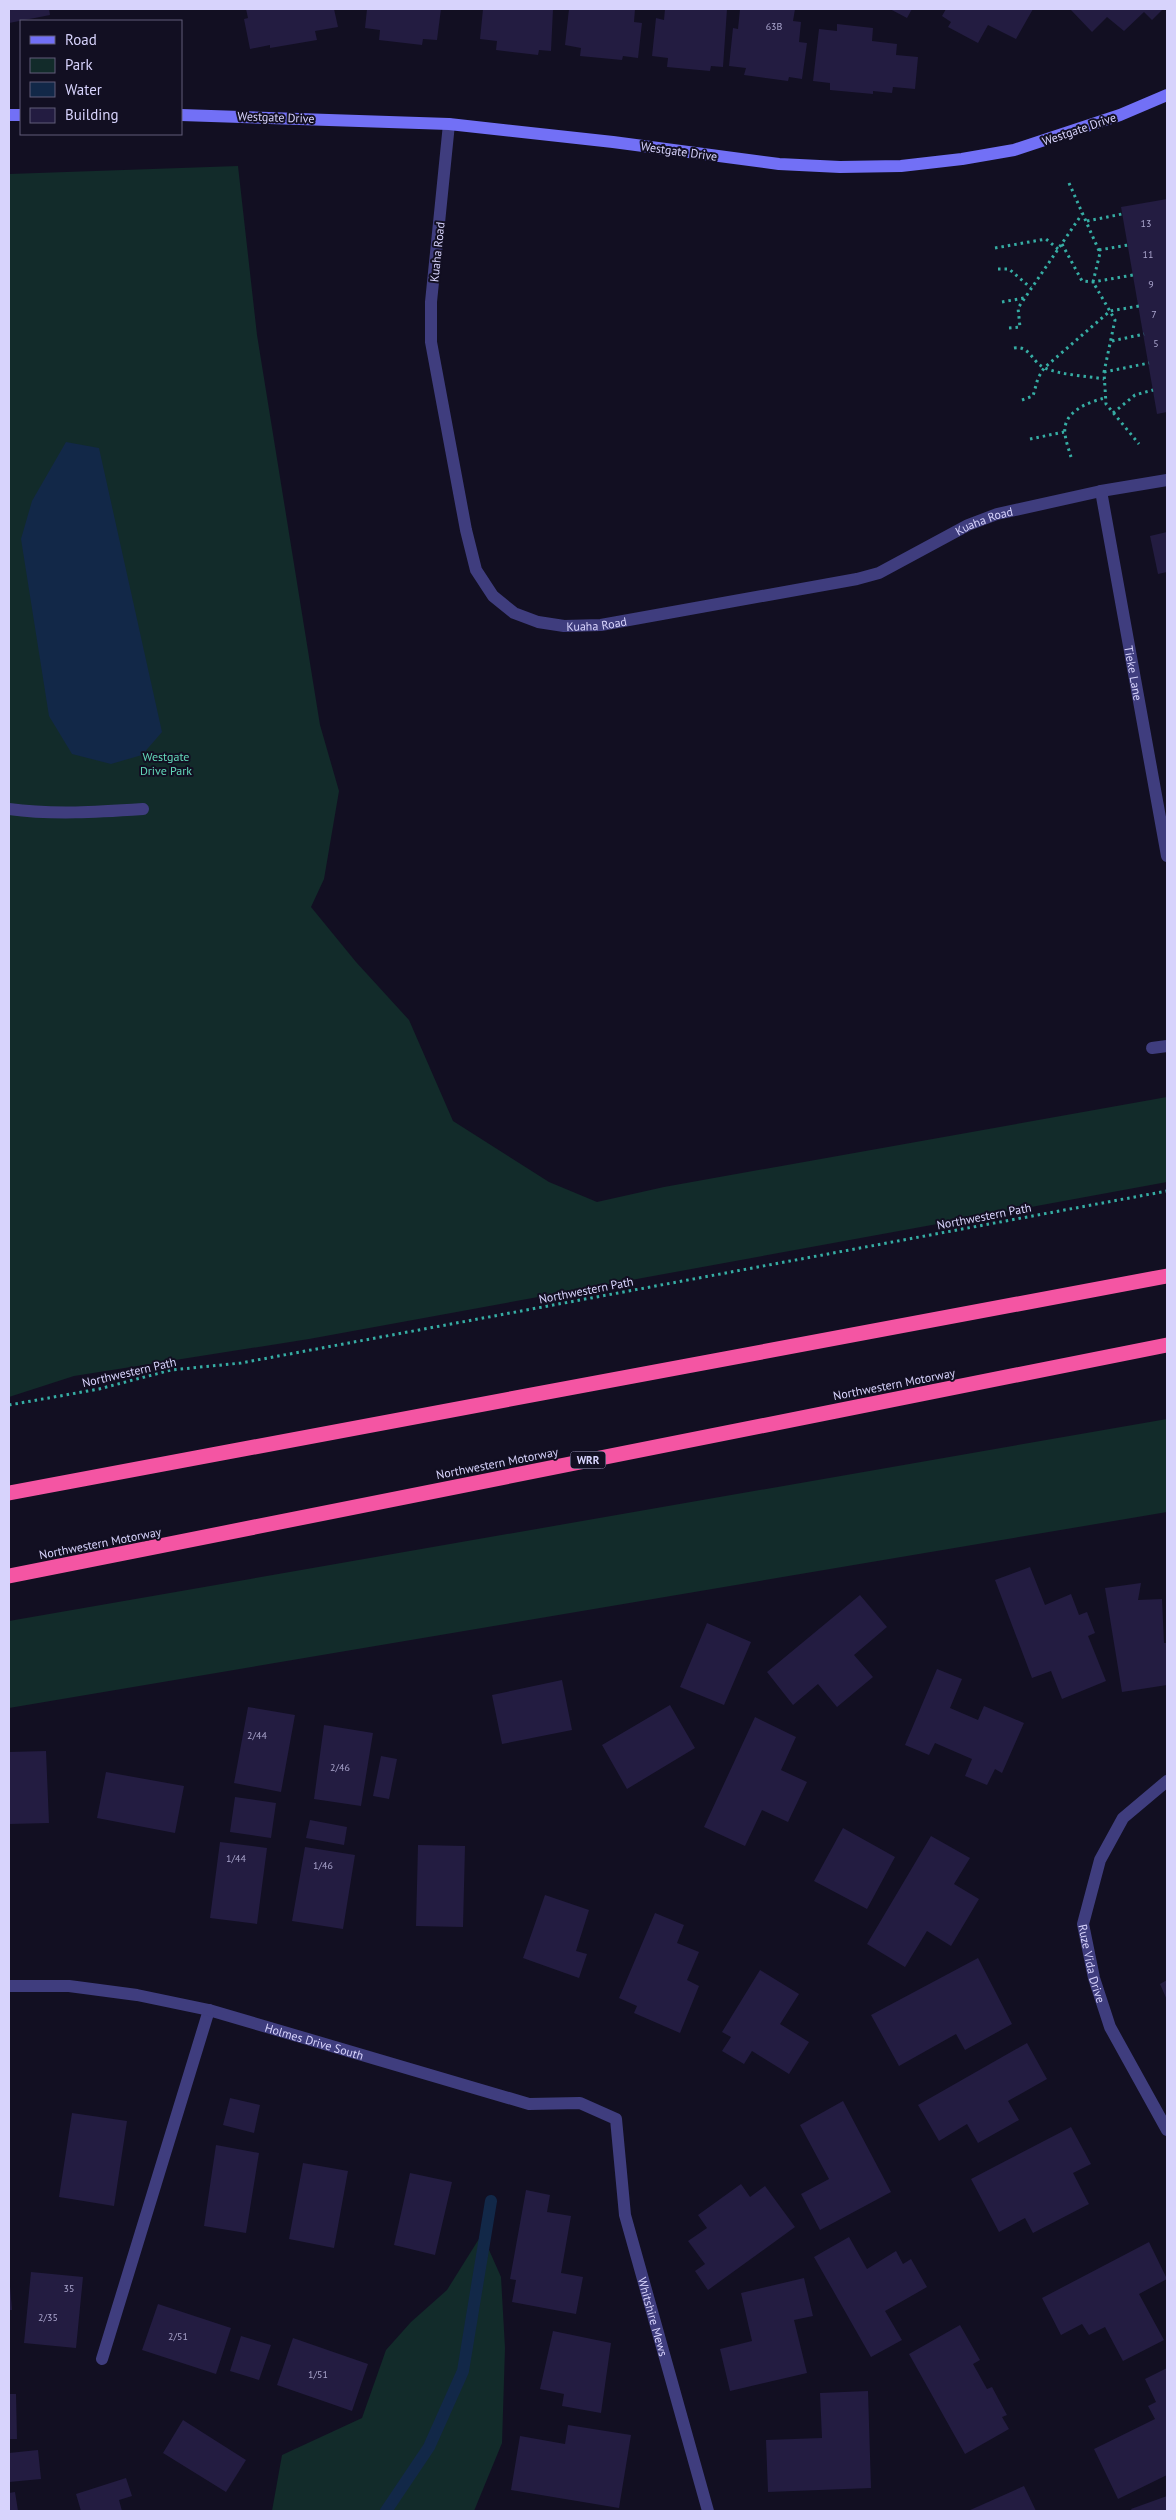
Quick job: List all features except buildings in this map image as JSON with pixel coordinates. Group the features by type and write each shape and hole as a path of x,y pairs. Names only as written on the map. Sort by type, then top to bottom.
{"highway":[{"path":"9,1493 1167,1276"},
{"name":"Northwestern Motorway","path":"9,1576 1167,1345"}],"main road":[{"name":"Westgate Drive","path":"182,115 449,124 613,142 779,164 840,167 901,166 962,159 1014,150 1120,116 1167,95"}],"street":[{"name":"Kuaha Road","path":"449,124 431,302 431,342 466,530 476,570 493,596 514,613 538,622 564,626 601,624 857,579 879,573 968,525 997,514 1101,491 1167,480"},
{"name":"Tieke Lane","path":"1101,491 1167,856"},
{"path":"9,809 32,812 97,813 143,809"},
{"path":"1152,1048 1167,1046"},
{"name":"Ruze Vida Drive","path":"1167,1781 1123,1818 1100,1860 1083,1924 1094,1978 1110,2027 1167,2130"},
{"name":"Holmes Drive South","path":"9,1986 69,1986 137,1995 209,2010 529,2104 580,2103 616,2119"},
{"path":"102,2359 209,2010"},
{"name":"Whitshire Mews","path":"616,2119 625,2216 708,2511"}],"path":[{"path":"1069,183 1100,253 1093,282 1115,320 1104,372 1106,404 1139,444"},
{"path":"1009,328 1020,327 1018,308 1083,214"},
{"path":"1086,221 1122,214"},
{"path":"995,248 1046,239 1058,249"},
{"path":"1062,244 1082,281 1093,282 1133,275"},
{"path":"1099,250 1128,245"},
{"path":"998,269 1008,269 1031,288"},
{"path":"1002,302 1025,297"},
{"path":"1022,400 1033,396 1038,378 1044,368 1110,311 1139,306"},
{"path":"1112,341 1144,334"},
{"path":"1014,348 1020,346 1025,349 1044,368 1104,379"},
{"path":"1104,372 1149,363"},
{"path":"1114,413 1135,395 1153,390"},
{"path":"1071,457 1064,432 1068,420 1076,410 1089,402 1105,398"},
{"path":"1030,439 1064,432"},
{"name":"Northwestern Path","path":"9,1405 99,1389 171,1370 251,1361 1167,1191"}],"green space":[{"name":"Westgate Drive Park","path":"238,166 257,335 320,725 339,791 324,879 311,907 356,962 409,1020 453,1121 549,1182 597,1202 664,1187 1167,1097 1167,1182 309,1339 74,1376 9,1397 9,174"},
{"path":"1167,1419 1167,1512 9,1708 9,1621"},
{"path":"482,2234 501,2277 505,2348 502,2443 474,2511 272,2511 282,2455 362,2418 386,2350 411,2322 447,2290"}],"water":[{"path":"66,442 99,448 162,732 142,755 111,764 72,754 49,716 21,539 32,501"}],"waterway":[{"path":"386,2511 429,2447 463,2371 491,2201"}]}
